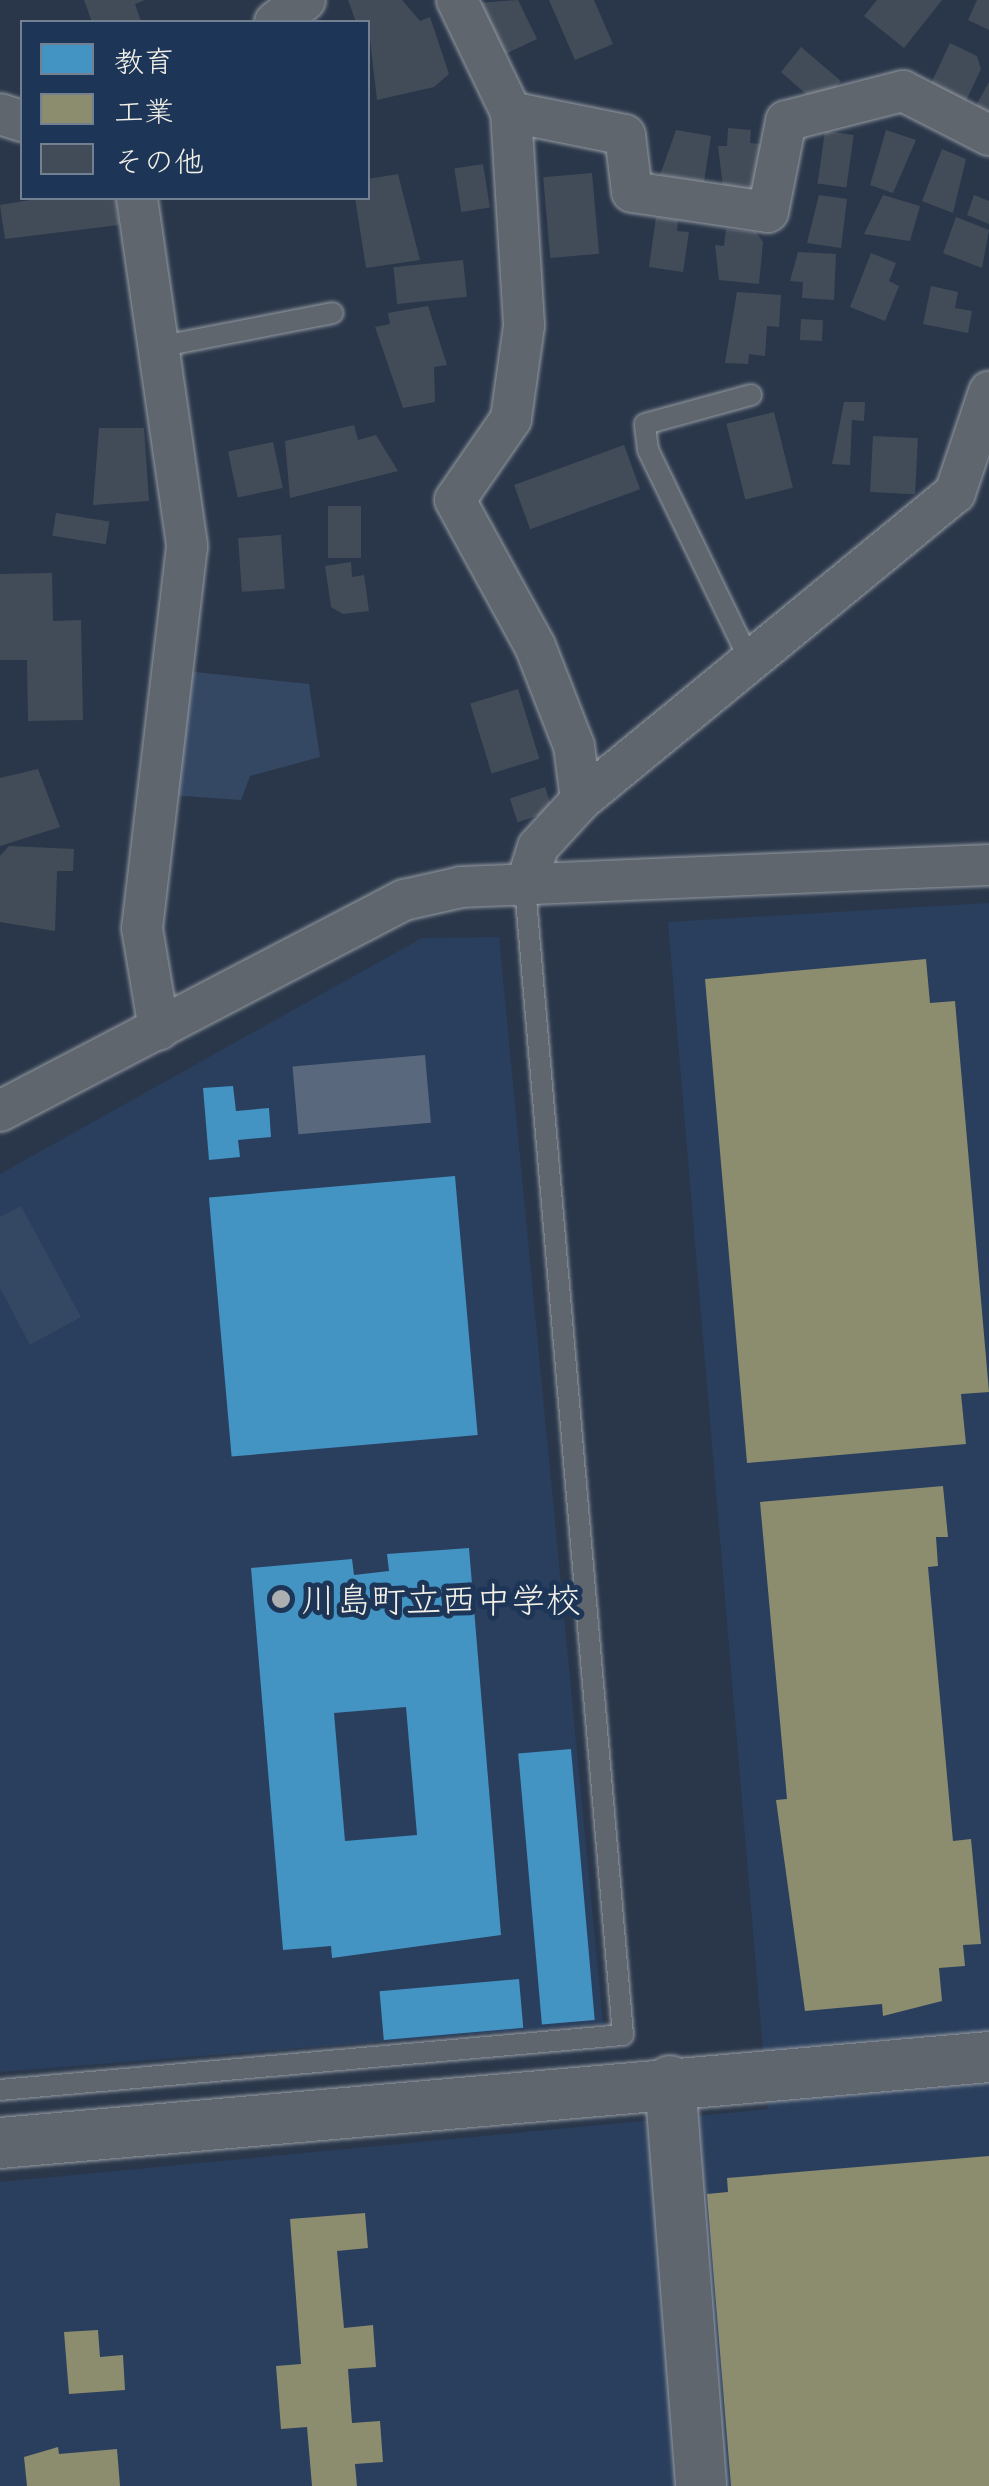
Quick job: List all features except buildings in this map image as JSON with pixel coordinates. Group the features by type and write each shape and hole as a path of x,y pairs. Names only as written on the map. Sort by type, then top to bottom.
{"street":[{"path":"278,20 305,0"},
{"path":"458,0 511,112 524,326 517,396 455,500 534,646 574,746 581,800"},
{"path":"511,112 626,134 632,192 768,212 786,121 903,92 989,135"},
{"path":"137,200 187,546 142,928 158,1030"},
{"path":"525,888 538,847 581,800 955,493 989,392"},
{"path":"0,1112 404,900 461,886 525,888 989,865"},
{"path":"0,2144 670,2081 989,2057"},
{"path":"670,2081 701,2486"}],"lane":[{"path":"158,347 333,312"},
{"path":"750,662 648,450 645,424 751,395"},
{"path":"0,2090 623,2035 525,888"}],"shaded area":[{"path":"186,671 309,684 320,757 250,776 241,800 170,795"},
{"path":"989,903 989,2486 0,2486 0,2182 768,2109 668,922"},
{"name":"川島町立西中学校","path":"499,937 603,2024 0,2072 0,1174 422,938"},
{"path":"425,1055 431,1123 298,1134 293,1067"},
{"path":"21,1206 81,1317 30,1345 0,1288 0,1217"}],"place":[{"name":"川島町立西中学校","path":"281,1599"}]}
